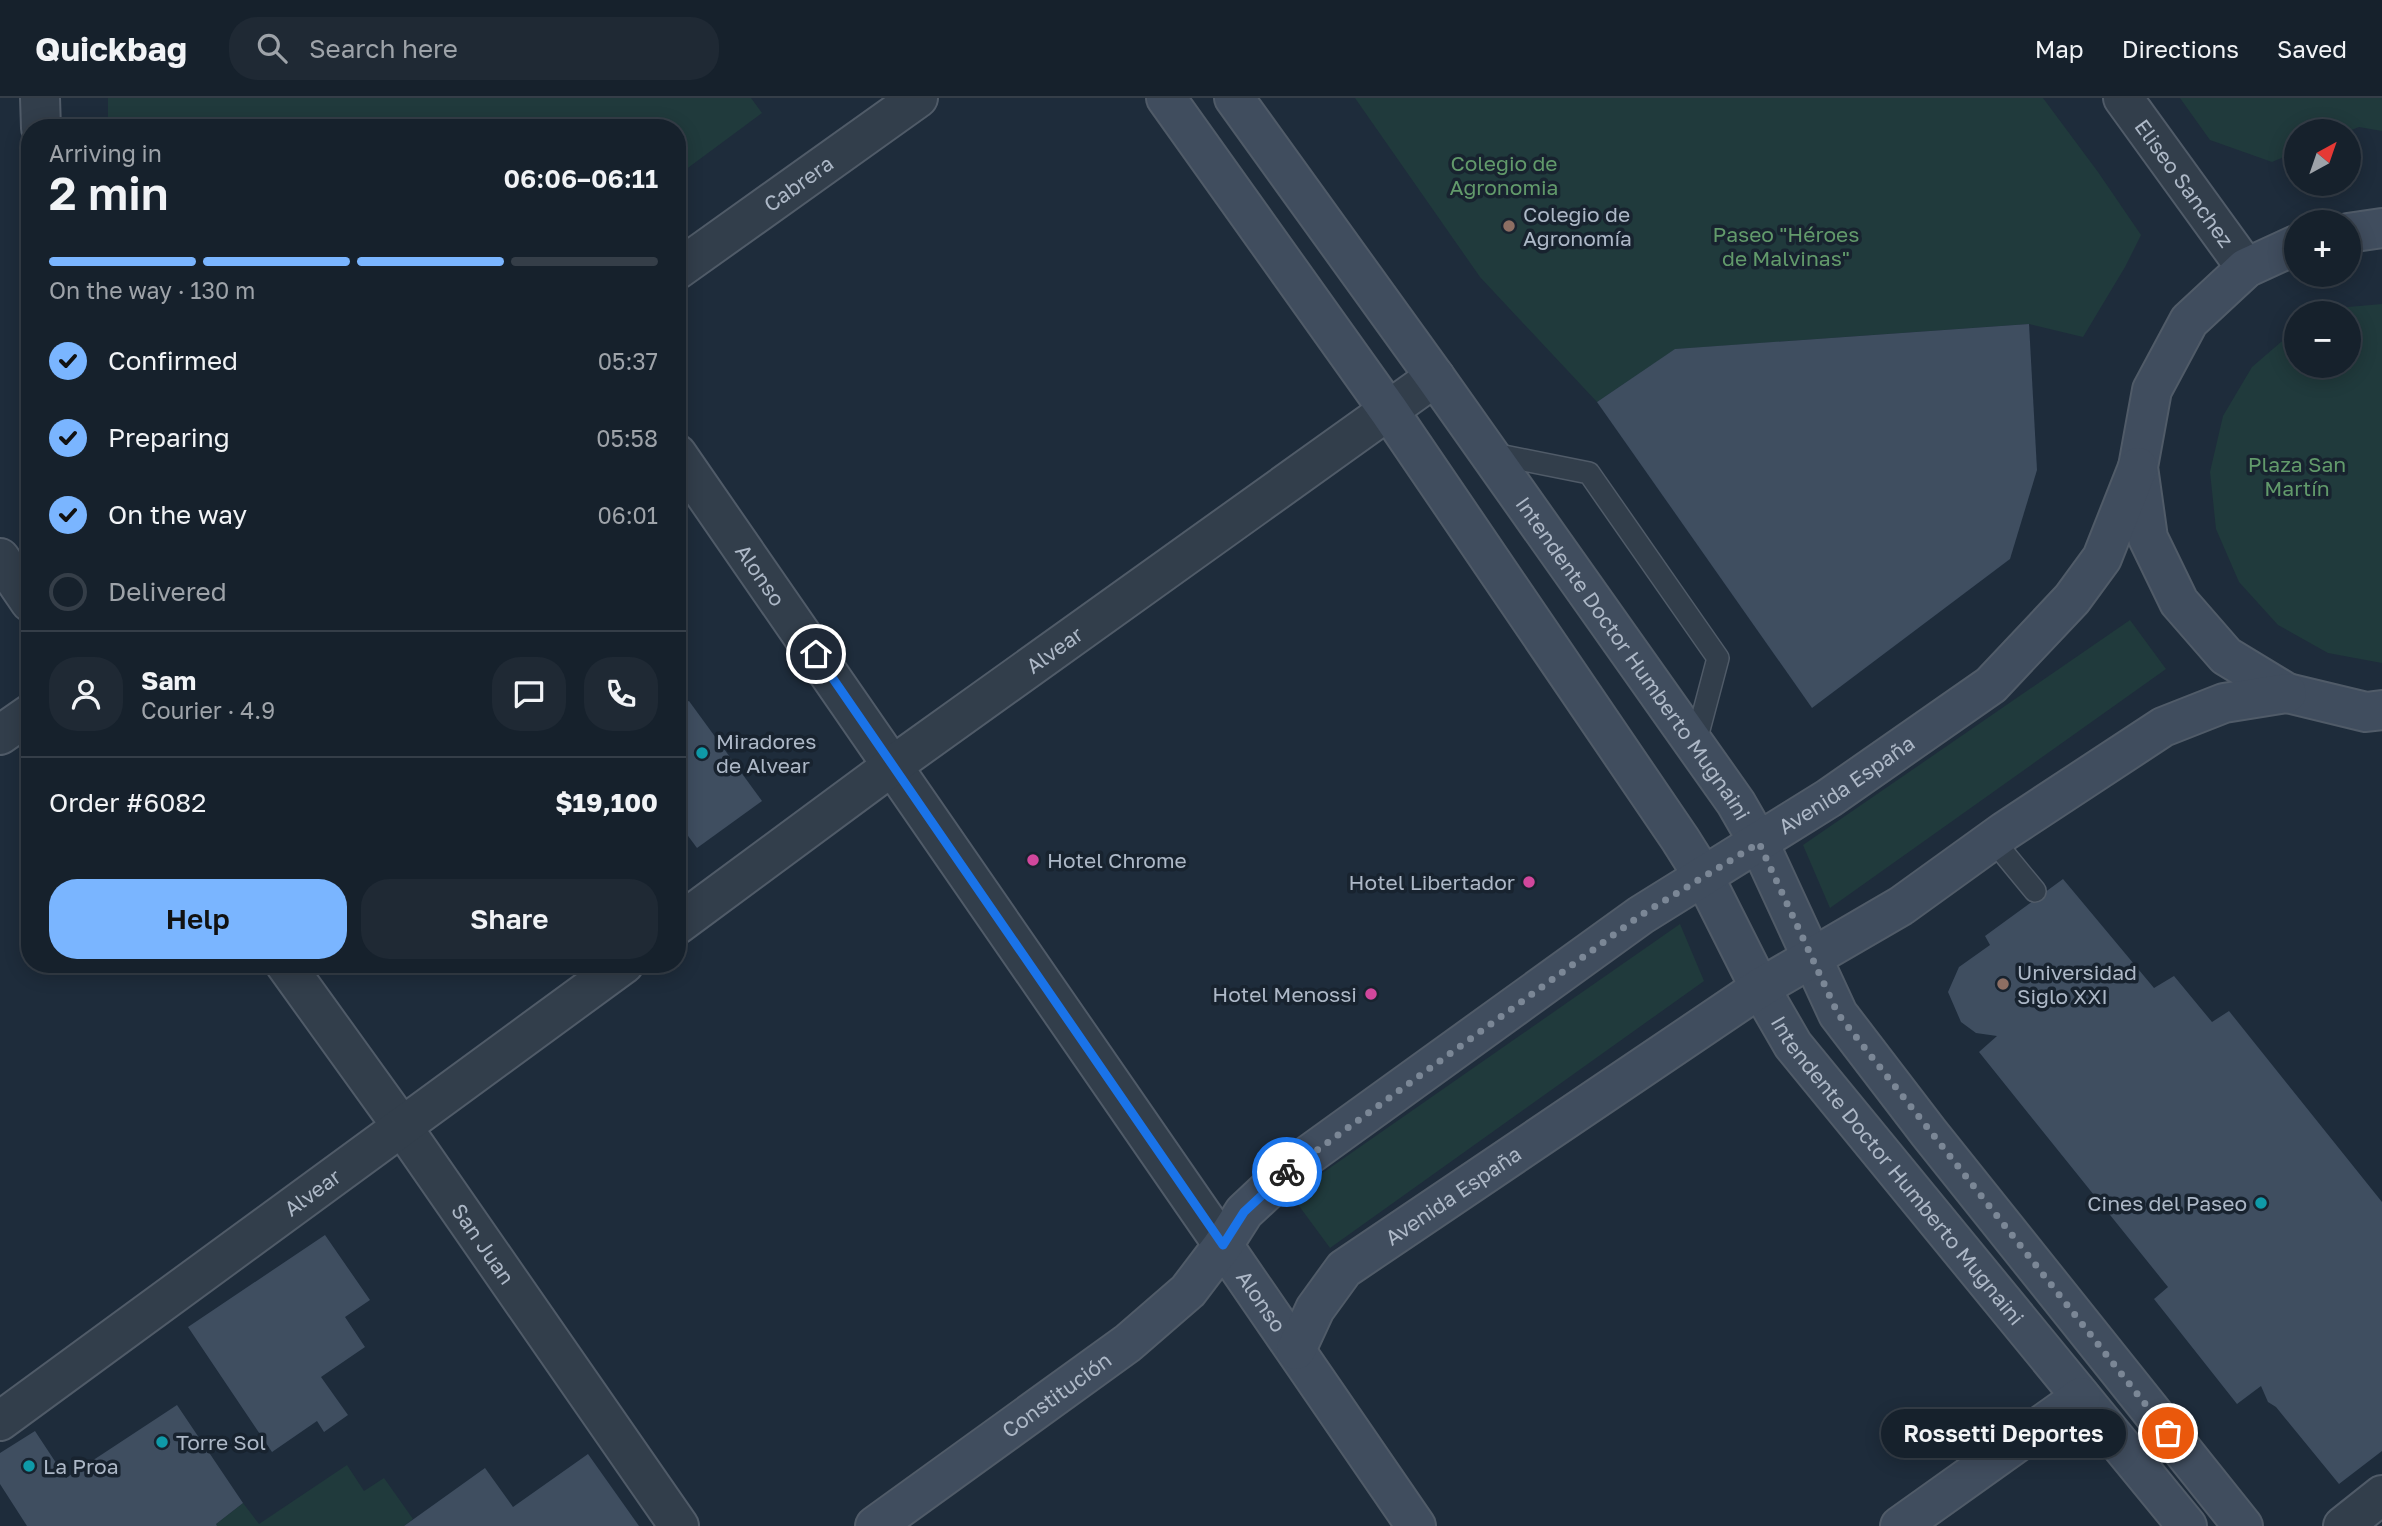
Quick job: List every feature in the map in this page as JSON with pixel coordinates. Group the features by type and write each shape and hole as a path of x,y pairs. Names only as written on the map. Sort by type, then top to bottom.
{"main road":[{"name":"Intendente Doctor Humberto Mugnaini","path":"1166,98 1389,411 1704,877 1760,988 1793,1045 2187,1526"},
{"name":"Intendente Doctor Humberto Mugnaini","path":"1234,98 1736,803 1759,843 1838,1014 1946,1154 2243,1526"},
{"path":"2361,231 2382,228"},
{"path":"2284,251 2246,268 2189,321 2152,390 2138,467 2148,538 2179,602 2226,656 2287,693 2365,712 2382,710"},
{"name":"Avenida España","path":"1223,1245 1244,1212 1292,1167 1641,915 1829,798 1991,685 2072,600 2102,558 2138,467"},
{"name":"Avenida España","path":"1296,1350 1315,1309 1344,1269 1760,988 1901,906 1993,840 2163,727 2224,703 2287,693"},
{"name":"Alonso","path":"1223,1245 1416,1526"},
{"name":"Constitución","path":"875,1526 1128,1343 1188,1291 1223,1245"},
{"path":"1900,1526 2081,1397"}],"street":[{"path":"40,98 41,119"},
{"name":"Cabrera","path":"686,264 918,98"},
{"name":"Eliseo Sanchez","path":"2123,98 2246,268"},
{"name":"Alvear","path":"686,918 892,766 1435,377"},
{"name":"Alonso","path":"686,467 1223,1245"},
{"path":"0,558 21,589"},
{"path":"0,734 21,720"},
{"name":"San Juan","path":"291,973 403,1128 679,1526"},
{"name":"Alvear","path":"0,1422 612,973"},
{"path":"2343,1526 2382,1495"}],"lane":[{"path":"1488,453 1589,472 1718,658 1695,745"},
{"path":"1993,840 2035,891"}],"green space":[{"path":"108,98 751,98 762,113 686,169 686,119 108,119"},
{"name":"Paseo \"Héroes de Malvinas\"","path":"1355,98 2043,98 2141,235 2083,337 2029,324 1676,349 1597,402 1480,277"},
{"path":"2180,98 2382,98 2382,131 2361,127 2361,119 2284,119 2284,157 2272,162 2210,140"},
{"name":"Plaza San Martín","path":"2382,304 2382,663 2328,653 2278,625 2239,582 2216,529 2210,472 2223,416 2252,367 2284,339 2284,378 2361,378 2361,306"},
{"path":"2130,620 2166,669 1830,908 1803,845"},
{"path":"1680,924 1704,981 1330,1248 1291,1195"},
{"path":"347,1465 364,1491 384,1478 413,1519 404,1526 216,1524 243,1503 259,1524"}],"building":[{"path":"2029,324 2037,470 2010,559 1812,708 1597,402 1675,349"},
{"name":"Miradores de Alvear","path":"689,701 762,801 697,848 686,833 686,702"},
{"path":"2063,879 2154,988 2174,976 2212,1022 2229,1011 2382,1202 2382,1451 2339,1484 2276,1407 2268,1402 2261,1386 2237,1404 2154,1299 2168,1287 1979,1052 1997,1036 1976,1033 1961,1022 1948,992 1959,967 1990,945 1985,936"},
{"path":"325,1235 370,1300 345,1317 365,1347 321,1377 348,1415 324,1432 317,1421 272,1452 188,1327"},
{"name":"Torre Sol","path":"177,1405 243,1503 216,1524 217,1526 27,1526 0,1484 0,1453 35,1431 66,1478"},
{"path":"588,1454 639,1526 404,1526 485,1468 513,1507"}],"way so far":[{"path":"1287,1172 1641,915 1759,843 1838,1014 2168,1433"}],"place":[{"name":"Colegio de Agronomía","path":"1509,226"},
{"name":"Miradores de Alvear","path":"702,753"},
{"name":"Hotel Chrome","path":"1033,860"},
{"name":"Hotel Libertador","path":"1529,882"},
{"name":"Universidad Siglo XXI","path":"2003,984"},
{"name":"Hotel Menossi","path":"1371,994"},
{"name":"Cines del Paseo","path":"2261,1203"},
{"name":"Rossetti Deportes","path":"2168,1433"},
{"name":"Torre Sol","path":"162,1442"},
{"name":"La Proa","path":"29,1466"}],"route":[{"path":"816,654 1223,1245 1244,1212 1287,1172"}],"park label":[{"name":"Colegio de Agronomia","path":"1504,175"}]}
